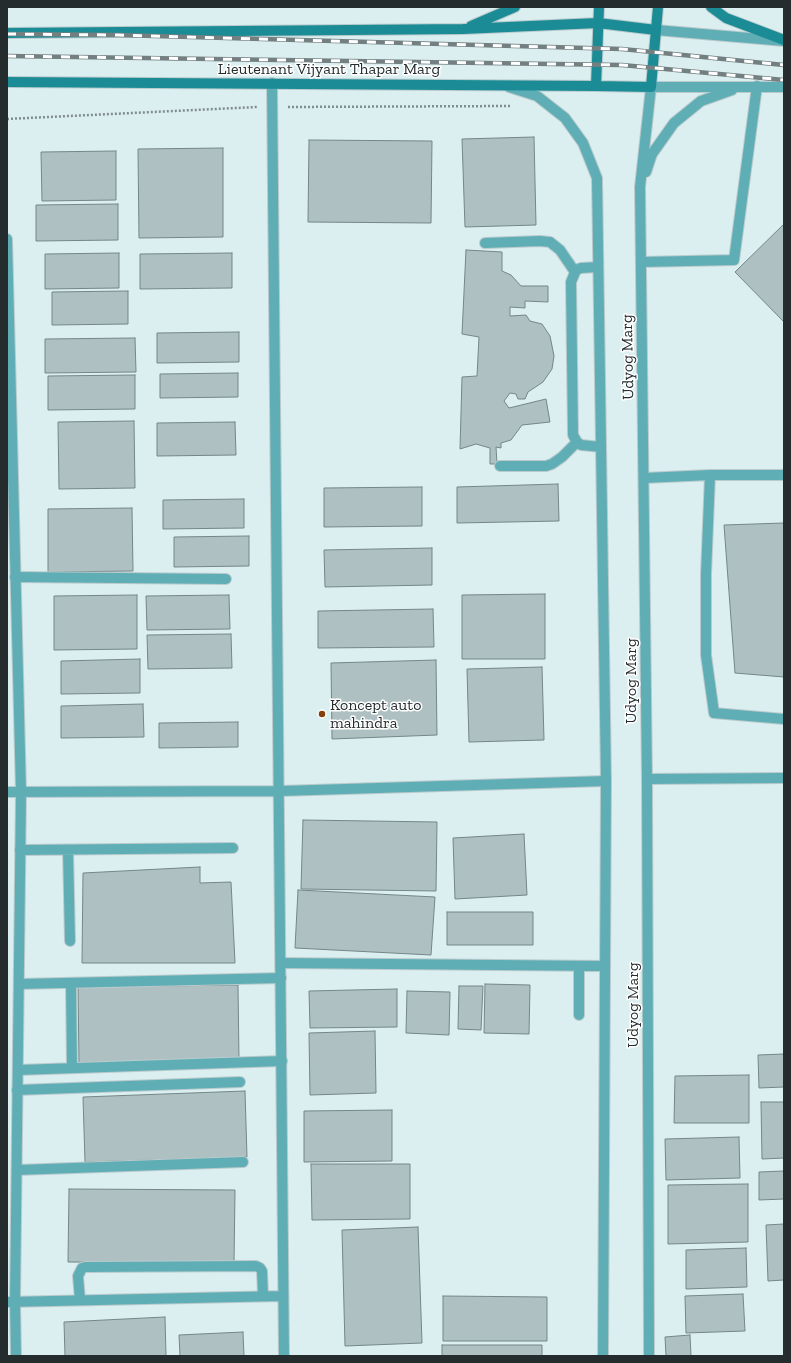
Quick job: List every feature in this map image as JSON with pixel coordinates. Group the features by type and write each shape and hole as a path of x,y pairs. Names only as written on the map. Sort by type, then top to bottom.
{"main road":[{"path":"463,29 515,7"},
{"path":"596,86 599,7"},
{"name":"Udyog Marg","path":"651,87 658,7"},
{"path":"711,7 726,18 784,40"},
{"path":"7,33 463,29 598,23 656,30"},
{"name":"Lieutenant Vijyant Thapar Marg","path":"7,82 651,87"}],"street":[{"path":"656,30 784,40"},
{"path":"272,83 280,791 284,1356"},
{"name":"Udyog Marg","path":"505,85 537,96 565,118 583,143 597,178 606,781 603,1356"},
{"path":"641,262 734,260 757,86"},
{"path":"651,87 784,87"},
{"name":"Udyog Marg","path":"649,1356 647,779 640,187 651,87"},
{"path":"640,187 652,154 674,123 700,101 739,87"},
{"path":"7,239 21,792 18,1070 11,1302 16,1356"},
{"path":"485,243 550,242 560,250 575,272"},
{"path":"598,268 581,268 575,272 571,282 573,434 577,442 584,446 601,447"},
{"path":"500,466 546,466 562,457 577,442"},
{"path":"710,475 706,574 706,655 714,712 784,719"},
{"path":"644,478 710,475 784,475"},
{"path":"16,577 226,579"},
{"path":"647,779 784,778"},
{"path":"7,792 280,791 606,781"},
{"path":"20,850 233,848"},
{"path":"68,850 70,941"},
{"path":"281,962 605,966"},
{"path":"579,966 579,1015"},
{"path":"18,984 281,978"},
{"path":"71,983 72,1068"},
{"path":"18,1070 282,1061"},
{"path":"17,1090 240,1082"},
{"path":"16,1170 243,1162"},
{"path":"80,1300 78,1276 82,1268 85,1267 256,1266 262,1271 262,1296"},
{"path":"11,1302 283,1296"}],"building":[{"path":"534,137 536,225 465,227 462,139"},
{"path":"309,140 432,141 431,223 308,222"},
{"path":"223,148 223,237 139,238 138,149"},
{"path":"116,151 116,200 42,201 41,152"},
{"path":"118,204 118,240 36,241 36,205"},
{"path":"784,224 784,322 735,272"},
{"path":"466,250 502,252 502,271 511,275 521,286 548,286 548,302 525,301 525,308 510,307 510,316 526,315 530,321 542,324 550,336 554,356 552,369 543,382 528,392 525,399 518,399 516,394 510,393 504,401 509,408 546,399 550,422 522,425 511,440 501,443 501,448 496,447 497,464 490,464 490,448 476,444 460,449 462,377 477,376 479,337 462,334"},
{"path":"119,253 119,288 45,289 45,254"},
{"path":"232,253 232,288 140,289 140,254"},
{"path":"128,291 128,324 52,325 52,292"},
{"path":"239,332 239,362 157,363 157,333"},
{"path":"135,338 136,372 45,373 45,339"},
{"path":"238,373 238,397 160,398 160,374"},
{"path":"135,375 135,409 48,410 48,376"},
{"path":"134,421 135,488 59,489 58,422"},
{"path":"235,422 236,455 157,456 157,423"},
{"path":"558,484 559,521 457,523 457,487"},
{"path":"422,487 422,526 324,527 324,488"},
{"path":"244,499 244,528 163,529 163,500"},
{"path":"132,508 133,571 48,572 48,509"},
{"path":"784,523 784,677 735,673 724,525"},
{"path":"249,536 249,566 174,567 174,537"},
{"path":"432,548 432,585 325,587 324,550"},
{"path":"545,594 545,659 462,659 462,595"},
{"path":"137,595 137,649 54,650 54,596"},
{"path":"229,595 230,629 147,630 146,596"},
{"path":"433,609 434,647 318,648 318,611"},
{"path":"231,634 232,668 148,669 147,635"},
{"path":"140,659 140,693 61,694 61,661"},
{"path":"436,660 437,735 332,739 331,663"},
{"path":"542,667 544,740 469,742 467,669"},
{"path":"143,704 144,737 61,738 61,706"},
{"path":"238,722 238,747 159,748 159,723"},
{"path":"303,820 437,822 436,891 301,889"},
{"path":"524,834 527,895 455,899 453,838"},
{"path":"200,867 200,883 231,882 235,963 82,963 83,873"},
{"path":"298,890 435,897 431,955 295,948"},
{"path":"447,912 533,912 533,945 447,945"},
{"path":"485,984 530,985 529,1034 484,1033"},
{"path":"238,985 239,1061 79,1063 78,987"},
{"path":"459,986 483,986 481,1030 458,1029"},
{"path":"397,989 397,1027 310,1028 309,991"},
{"path":"407,991 450,992 449,1035 406,1033"},
{"path":"375,1031 376,1093 310,1095 309,1033"},
{"path":"784,1054 784,1087 759,1088 758,1055"},
{"path":"749,1075 749,1123 674,1123 675,1076"},
{"path":"245,1091 247,1157 85,1162 83,1097"},
{"path":"761,1102 784,1102 784,1158 762,1159"},
{"path":"392,1110 392,1161 304,1162 304,1111"},
{"path":"739,1137 740,1178 666,1180 665,1139"},
{"path":"311,1164 410,1164 410,1219 312,1220"},
{"path":"784,1171 784,1199 759,1200 759,1172"},
{"path":"748,1184 748,1242 668,1244 668,1185"},
{"path":"69,1189 235,1190 234,1263 68,1262"},
{"path":"784,1224 784,1280 768,1281 766,1225"},
{"path":"418,1227 422,1343 345,1346 342,1230"},
{"path":"746,1248 747,1287 686,1289 686,1250"},
{"path":"743,1294 745,1331 686,1333 685,1296"},
{"path":"443,1296 547,1297 547,1341 443,1341"},
{"path":"165,1317 166,1356 65,1356 64,1322"},
{"path":"243,1332 244,1356 180,1356 179,1335"},
{"path":"690,1335 691,1356 666,1356 665,1337"},
{"path":"442,1345 542,1345 542,1356 442,1356"}],"railway":[{"path":"7,34 118,35 622,49 784,65"},
{"path":"7,56 622,65 784,80"}],"place":[{"name":"Koncept auto mahindra","path":"322,714"}]}
